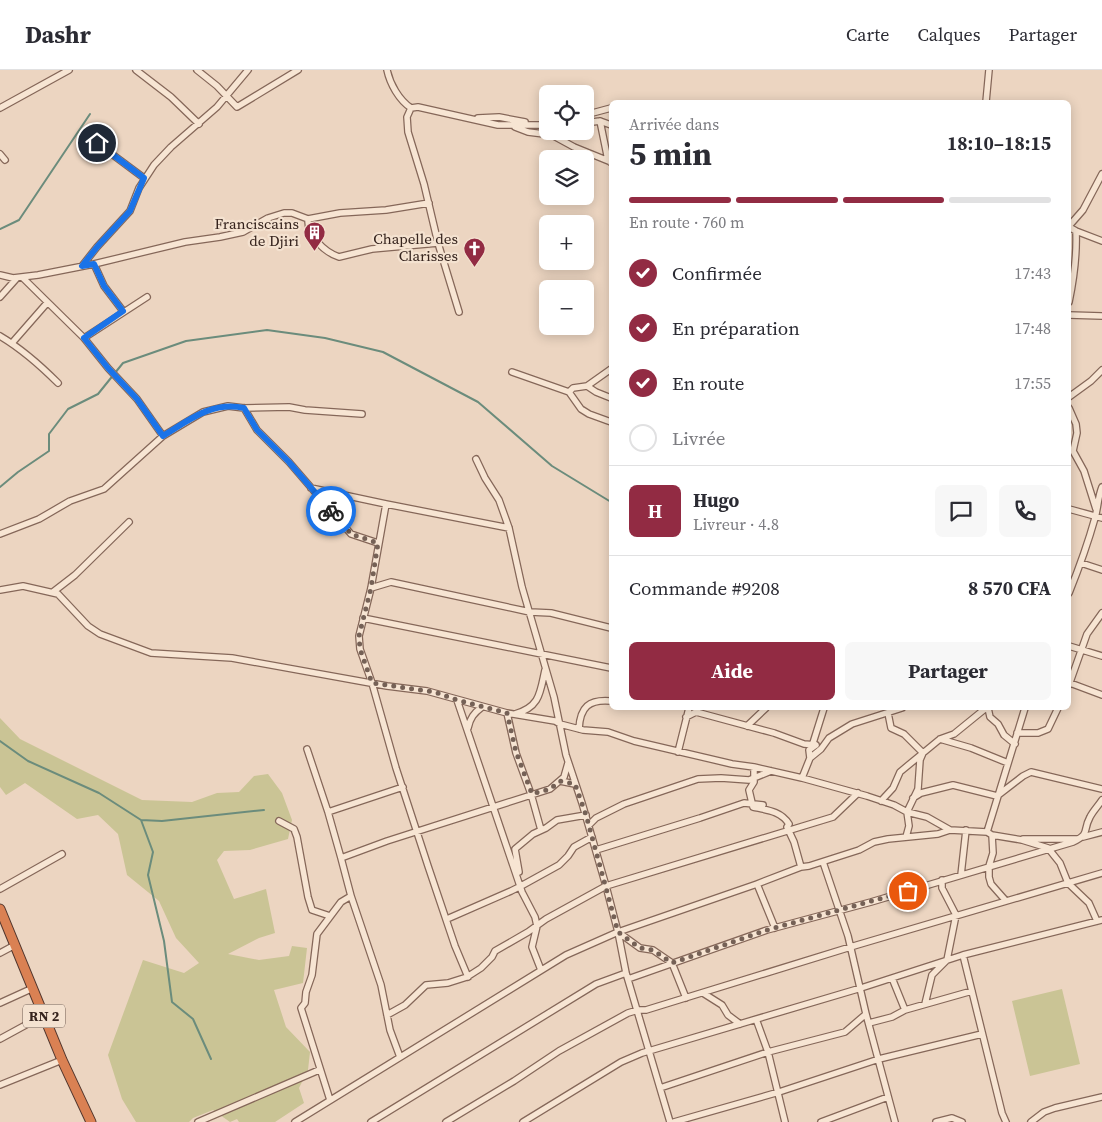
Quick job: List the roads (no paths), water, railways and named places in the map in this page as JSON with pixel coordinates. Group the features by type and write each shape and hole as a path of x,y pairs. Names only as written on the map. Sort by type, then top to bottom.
{"highway":[{"name":"RN 2","path":"0,909 62,1060 91,1122"}],"street":[{"path":"0,108 69,70"},
{"path":"136,70 171,97 199,124"},
{"path":"198,70 227,96 234,106 238,107 298,70"},
{"path":"82,266 130,211 144,178 162,156 199,124 227,96 248,70"},
{"path":"387,70 399,96 411,108 498,125 539,124"},
{"path":"986,100 989,70"},
{"path":"411,108 408,117 408,132 459,312"},
{"path":"594,113 609,109"},
{"path":"473,119 499,117 533,124"},
{"path":"594,122 600,121 609,124"},
{"path":"600,121 604,146 609,161"},
{"path":"513,126 528,132 552,135 609,162"},
{"path":"97,143 144,178"},
{"path":"0,154 5,160"},
{"path":"1071,224 1083,210 1102,174"},
{"path":"0,276 20,278 94,264 185,242 237,234 268,218 284,213 292,213 308,219 340,213 386,210 429,204"},
{"path":"308,219 309,229 314,238 326,250 338,257 372,250 438,243"},
{"path":"1071,227 1102,241"},
{"path":"1071,294 1075,277 1076,231"},
{"path":"94,264 104,286 123,311"},
{"path":"0,298 20,278"},
{"path":"20,278 84,338 108,368 137,399 163,436"},
{"path":"84,338 147,297"},
{"path":"12,343 47,303"},
{"path":"1071,315 1102,316"},
{"path":"0,336 36,362 58,383"},
{"path":"569,392 573,388 587,386 609,370"},
{"path":"1071,396 1102,370"},
{"path":"512,372 569,392 581,409 609,421"},
{"path":"587,386 609,397"},
{"path":"0,534 39,519 70,501 106,488 163,436 203,412 228,406 244,408 289,407 362,414"},
{"path":"244,408 257,430 289,462 351,534 378,543"},
{"path":"1071,413 1076,424 1077,433 1073,451 1084,471 1098,515"},
{"path":"476,459 484,478 499,500 509,528 560,724 568,762 596,850 618,932 627,976 670,1122"},
{"path":"1071,588 1082,563 1098,515 1102,487"},
{"path":"311,488 509,528"},
{"path":"386,504 371,588 359,636 360,649 372,683 402,787 455,946 468,977"},
{"path":"1071,509 1098,515"},
{"path":"53,592 74,575 129,522"},
{"path":"1082,563 1102,570"},
{"path":"371,588 392,582 530,612 551,613 609,628"},
{"path":"0,590 23,586 53,592 60,596 88,626 100,634 151,653 232,658 387,686 426,691 514,715 555,721 579,729 608,732 634,742 802,778 858,793 907,812 930,818 950,830"},
{"path":"1071,678 1087,634 1102,613"},
{"path":"363,618 609,668"},
{"path":"1071,647 1102,656"},
{"path":"514,715 530,709 540,696 545,668"},
{"path":"1071,685 1102,695"},
{"path":"457,700 520,886 535,917 537,926 532,948 541,970"},
{"path":"579,729 579,717 587,707 594,701 609,701"},
{"path":"467,730 469,721 474,713 482,707"},
{"path":"678,752 688,710"},
{"path":"747,726 764,710"},
{"path":"816,745 813,743 823,710"},
{"path":"802,778 810,758 821,749 829,738 852,724 896,710"},
{"path":"881,801 893,788 900,772 940,739 954,734 984,710"},
{"path":"988,710 990,717 998,724 1004,735 1015,744"},
{"path":"1006,901 1004,896 991,884 989,866 993,853 990,834 997,796 1015,744 1024,710"},
{"path":"1017,733 1038,733 1048,729 1057,710"},
{"path":"686,717 696,712 804,744 816,745"},
{"path":"507,713 516,752 532,794 541,830"},
{"path":"888,713 891,728 904,734 923,753"},
{"path":"940,739 971,748 1008,763"},
{"path":"810,758 809,750 816,745"},
{"path":"307,748 328,812 351,896 381,985 390,1030 400,1057"},
{"path":"906,837 909,826 907,812 918,789 920,760 923,753"},
{"path":"341,858 493,806 550,789 564,777 568,762"},
{"path":"754,767 754,779 749,790 753,808 774,811 787,821 801,866"},
{"path":"588,825 596,818 624,804 698,779 754,779 771,771"},
{"path":"997,796 1031,772 1102,789"},
{"path":"560,781 575,784"},
{"path":"913,798 921,793 953,785 997,796"},
{"path":"328,812 402,787"},
{"path":"387,1014 405,1005 426,985 448,983 468,977 482,968 495,951 606,886 789,832 833,817 858,793"},
{"path":"1015,839 1081,838 1086,832 1091,816 1102,800"},
{"path":"596,850 700,818 738,804 752,802 763,805"},
{"path":"520,886 515,849 533,834 563,818 586,815"},
{"path":"279,821 294,829 297,837 312,910 330,916"},
{"path":"295,1122 566,955 618,932 757,884 801,866 823,862 888,838 938,834 950,830 966,830 1015,839 1048,848 1060,863 1068,883 1089,903 1100,920 963,955 861,988 650,1050 628,1059 522,1122"},
{"path":"961,874 966,830"},
{"path":"371,1122 596,984 672,963 775,928 1102,832"},
{"path":"447,919 520,886 558,865 574,847 592,837"},
{"path":"0,889 62,854"},
{"path":"823,862 851,947 866,1014 895,1122"},
{"path":"446,1122 567,1046 638,1010 646,1010 956,915 1102,873"},
{"path":"924,1004 932,975 947,960 956,915 942,888 942,880"},
{"path":"757,884 775,928"},
{"path":"330,1100 301,1008 305,1003 306,992 312,975 317,934 341,902 351,896"},
{"path":"618,932 640,948 653,950 672,963 686,998"},
{"path":"0,953 15,945"},
{"path":"963,955 1002,1114 1006,1122"},
{"path":"892,978 906,1010"},
{"path":"0,1003 33,988"},
{"path":"869,1023 892,1017 924,1004 972,991"},
{"path":"703,993 722,1005 728,1014 740,1024"},
{"path":"660,1088 768,1052 845,1032 866,1014"},
{"path":"0,1039 44,1015"},
{"path":"756,1019 768,1052 786,1122"},
{"path":"674,1122 779,1092 879,1059 982,1034"},
{"path":"0,1085 62,1060"},
{"path":"198,1122 320,1070"},
{"path":"821,1122 888,1097"},
{"path":"1031,1122 1044,1112 1055,1108 1102,1097"},
{"path":"936,1122 952,1118 962,1122"}],"waterway":[{"path":"0,229 19,220 90,114"},
{"path":"0,487 49,451 49,434 68,409 98,394 123,363 186,341 267,330 325,338 383,352 478,402 552,466 609,501"},
{"path":"0,741 28,761 99,793 141,820 162,821 264,810"},
{"path":"141,820 153,852 148,875 164,941 172,1002 193,1019 211,1059"}],"place":[{"name":"Franciscains de Djiri","path":"315,252"},
{"name":"Chapelle des Clarisses","path":"474,267"}]}
